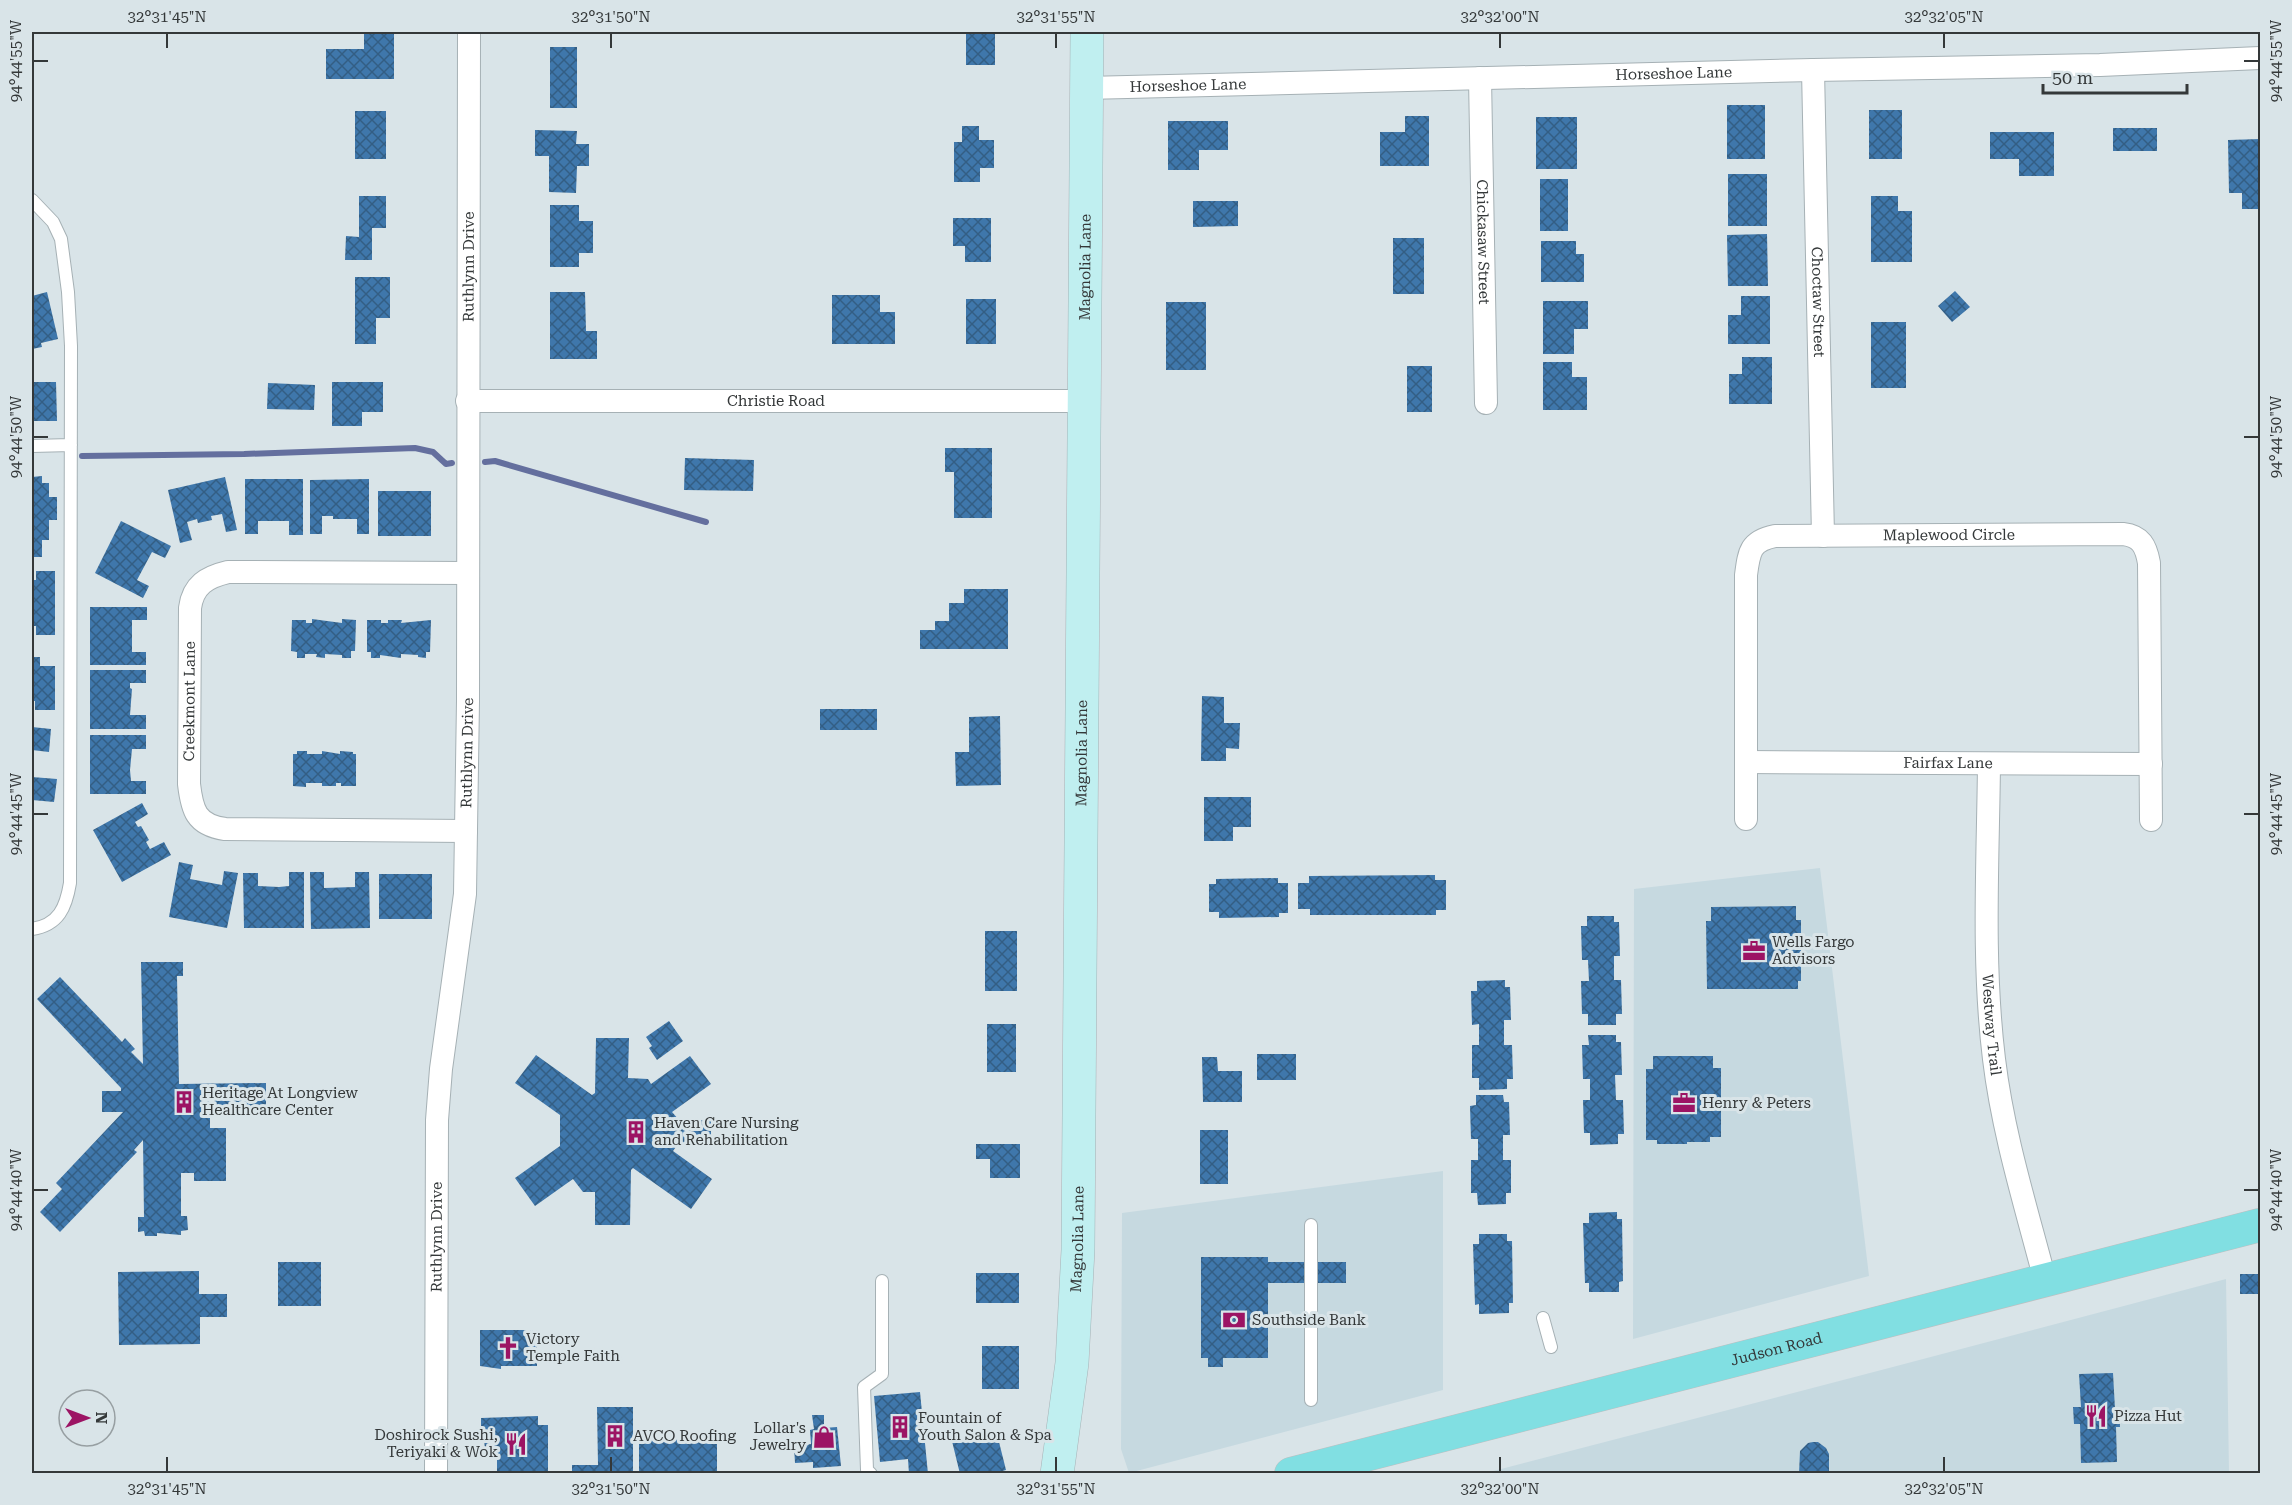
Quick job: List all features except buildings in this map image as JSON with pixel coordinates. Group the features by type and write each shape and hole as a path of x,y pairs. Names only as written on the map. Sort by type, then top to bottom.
{"main road":[{"name":"Magnolia Lane","path":"1057,1473 1071,1363 1078,1250 1087,32"},
{"name":"Judson Road","path":"1291,1473 2260,1225"}],"street":[{"name":"Ruthlynn Drive","path":"436,1473 437,1120 441,1069 463,921 466,831 469,32"},
{"name":"Horseshoe Lane","path":"1086,88 2100,65 2260,58"},
{"name":"Choctaw Street","path":"1813,70 1823,536"},
{"name":"Chickasaw Street","path":"1480,78 1486,403"},
{"name":"Christie Road","path":"467,401 1084,401"},
{"name":"Maplewood Circle","path":"1746,819 1746,575 1751,550 1756,543 1765,538 1823,536 2133,535 2142,542 2147,551 2149,563 2151,820"},
{"name":"Creekmont Lane","path":"466,831 215,828 202,821 193,807 189,784 191,598 195,589 202,582 218,574 238,571 467,573"},
{"name":"Fairfax Lane","path":"1746,762 2151,764"},
{"name":"Westway Trail","path":"1989,764 1988,986 1994,1060 2006,1126 2046,1280"}],"lane":[{"path":"32,200 53,222 61,239 68,292 71,346 70,882 68,897 59,915 47,925 32,929"},
{"path":"32,446 71,445"},
{"path":"1311,1225 1311,1400"},
{"path":"871,1473 867,1470 864,1387 882,1374 882,1281"},
{"path":"1544,1318 1551,1347"}],"shaded area":[{"path":"1820,868 1869,1276 1633,1339 1634,889"},
{"path":"1443,1171 1443,1390 1129,1473 1121,1449 1122,1213"},
{"path":"2226,1279 2229,1473 1482,1474 1889,1368"}],"waterway":[{"path":"82,456 244,454 415,448 433,452 446,464 452,463"},
{"path":"485,462 495,461 706,522"}],"place":[{"name":"Wells Fargo Advisors","path":"1754,951"},
{"name":"Heritage At Longview Healthcare Center","path":"184,1102"},
{"name":"Henry & Peters","path":"1684,1103"},
{"name":"Haven Care Nursing and Rehabilitation","path":"636,1132"},
{"name":"Southside Bank","path":"1234,1320"},
{"name":"Victory Temple Faith","path":"508,1348"},
{"name":"Pizza Hut","path":"2096,1416"},
{"name":"Fountain of Youth Salon & Spa","path":"900,1427"},
{"name":"AVCO Roofing","path":"615,1436"},
{"name":"Lollar's Jewelry","path":"824,1437"},
{"name":"Doshirock Sushi, Teriyaki & Wok","path":"516,1444"}]}
